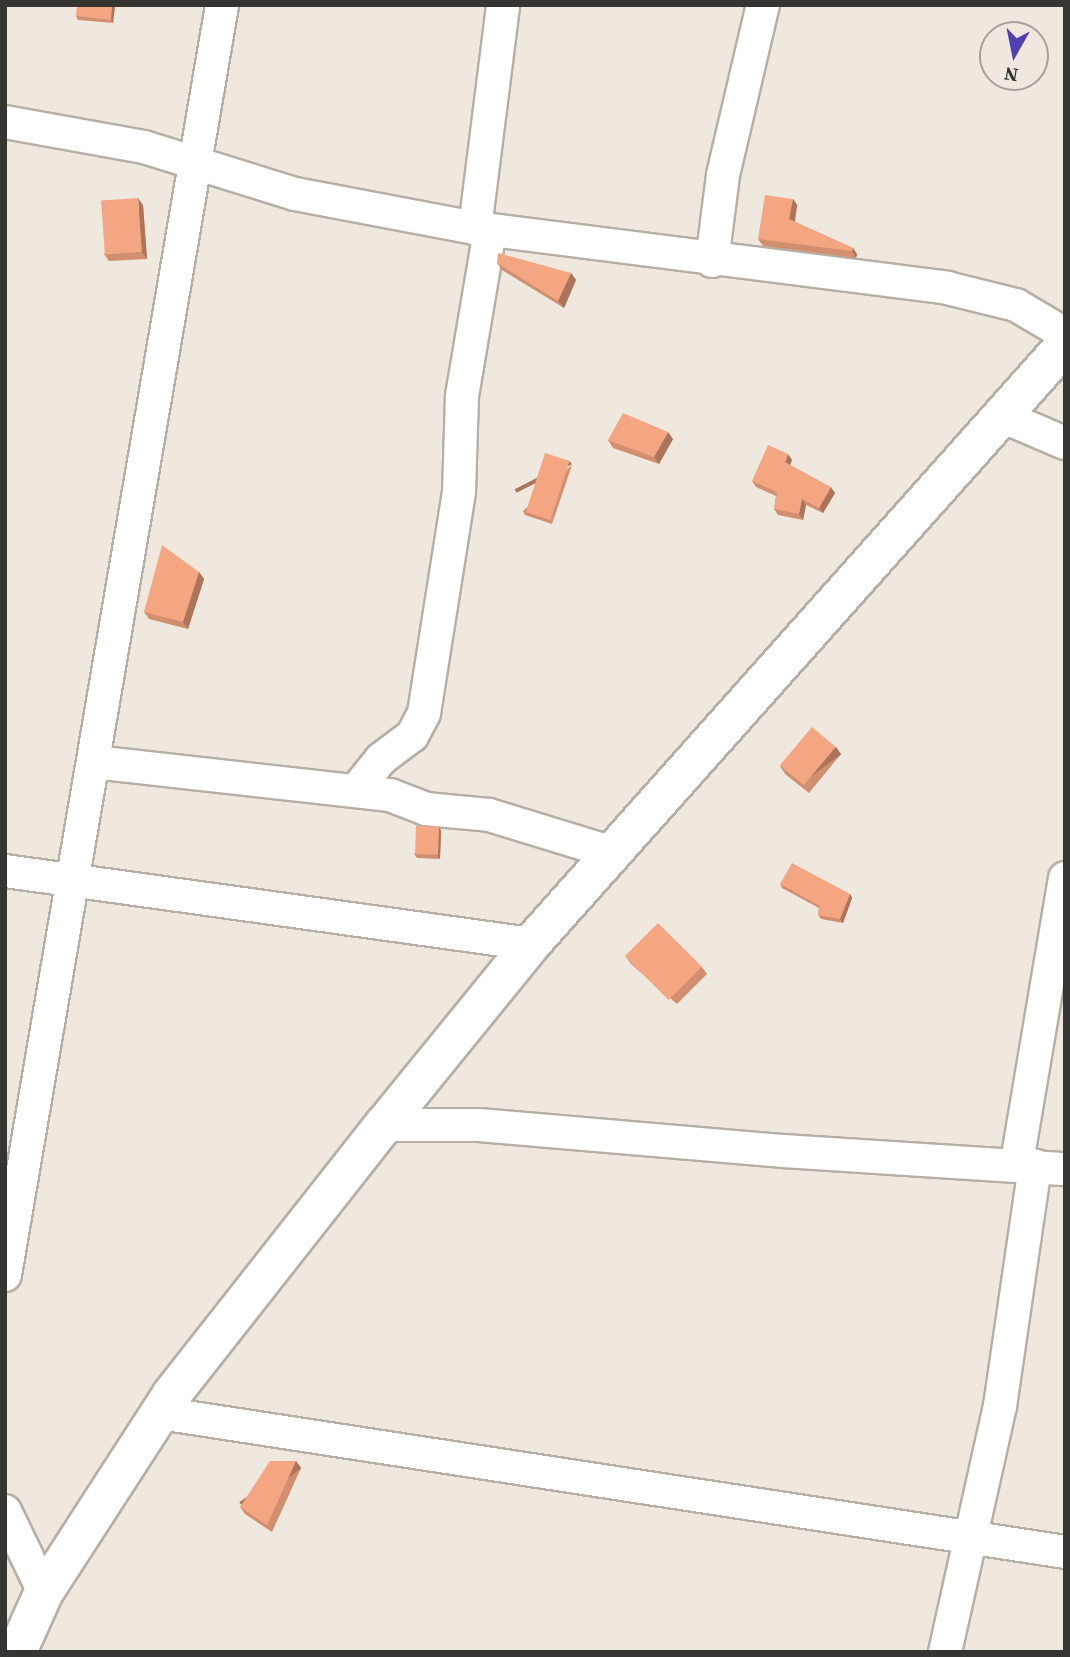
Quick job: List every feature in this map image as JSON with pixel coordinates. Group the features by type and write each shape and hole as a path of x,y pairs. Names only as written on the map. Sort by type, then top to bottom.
{"main road":[{"path":"17,1652 44,1592 160,1413 384,1125 531,944 1004,417 1065,345"}],"street":[{"path":"5,1275 222,5"},
{"path":"356,790 381,759 412,736 424,713 459,492 462,396 483,229 503,5"},
{"path":"712,261 723,175 763,5"},
{"path":"5,122 144,146 193,164 295,194 483,229 712,261 947,288 1016,305 1065,334"},
{"path":"1004,417 1065,443"},
{"path":"94,762 390,794 443,812 489,816 613,853"},
{"path":"5,872 531,944"},
{"path":"945,1652 968,1536 1002,1393 1039,1166 1065,878"},
{"path":"384,1125 479,1125 784,1152 1039,1166"},
{"path":"160,1413 1065,1552"},
{"path":"5,1511 44,1592"}],"building":[{"path":"77,5 112,5 111,20 76,16"},
{"path":"765,195 793,199 789,219 853,248 852,251 758,239"},
{"path":"138,198 142,252 105,254 101,201"},
{"path":"498,253 571,273 558,301 497,263"},
{"path":"623,413 668,432 654,457 608,440"},
{"path":"768,445 788,454 785,462 831,487 819,508 802,499 799,514 774,509 777,492 752,481"},
{"path":"545,453 570,461 551,520 526,512"},
{"path":"162,545 199,572 183,622 144,612"},
{"path":"812,727 836,747 804,785 780,765"},
{"path":"416,826 439,827 438,855 415,854"},
{"path":"792,863 850,894 840,919 818,915 820,906 780,884"},
{"path":"658,923 702,967 669,1000 625,956"},
{"path":"270,1461 296,1461 267,1525 240,1507"}]}
